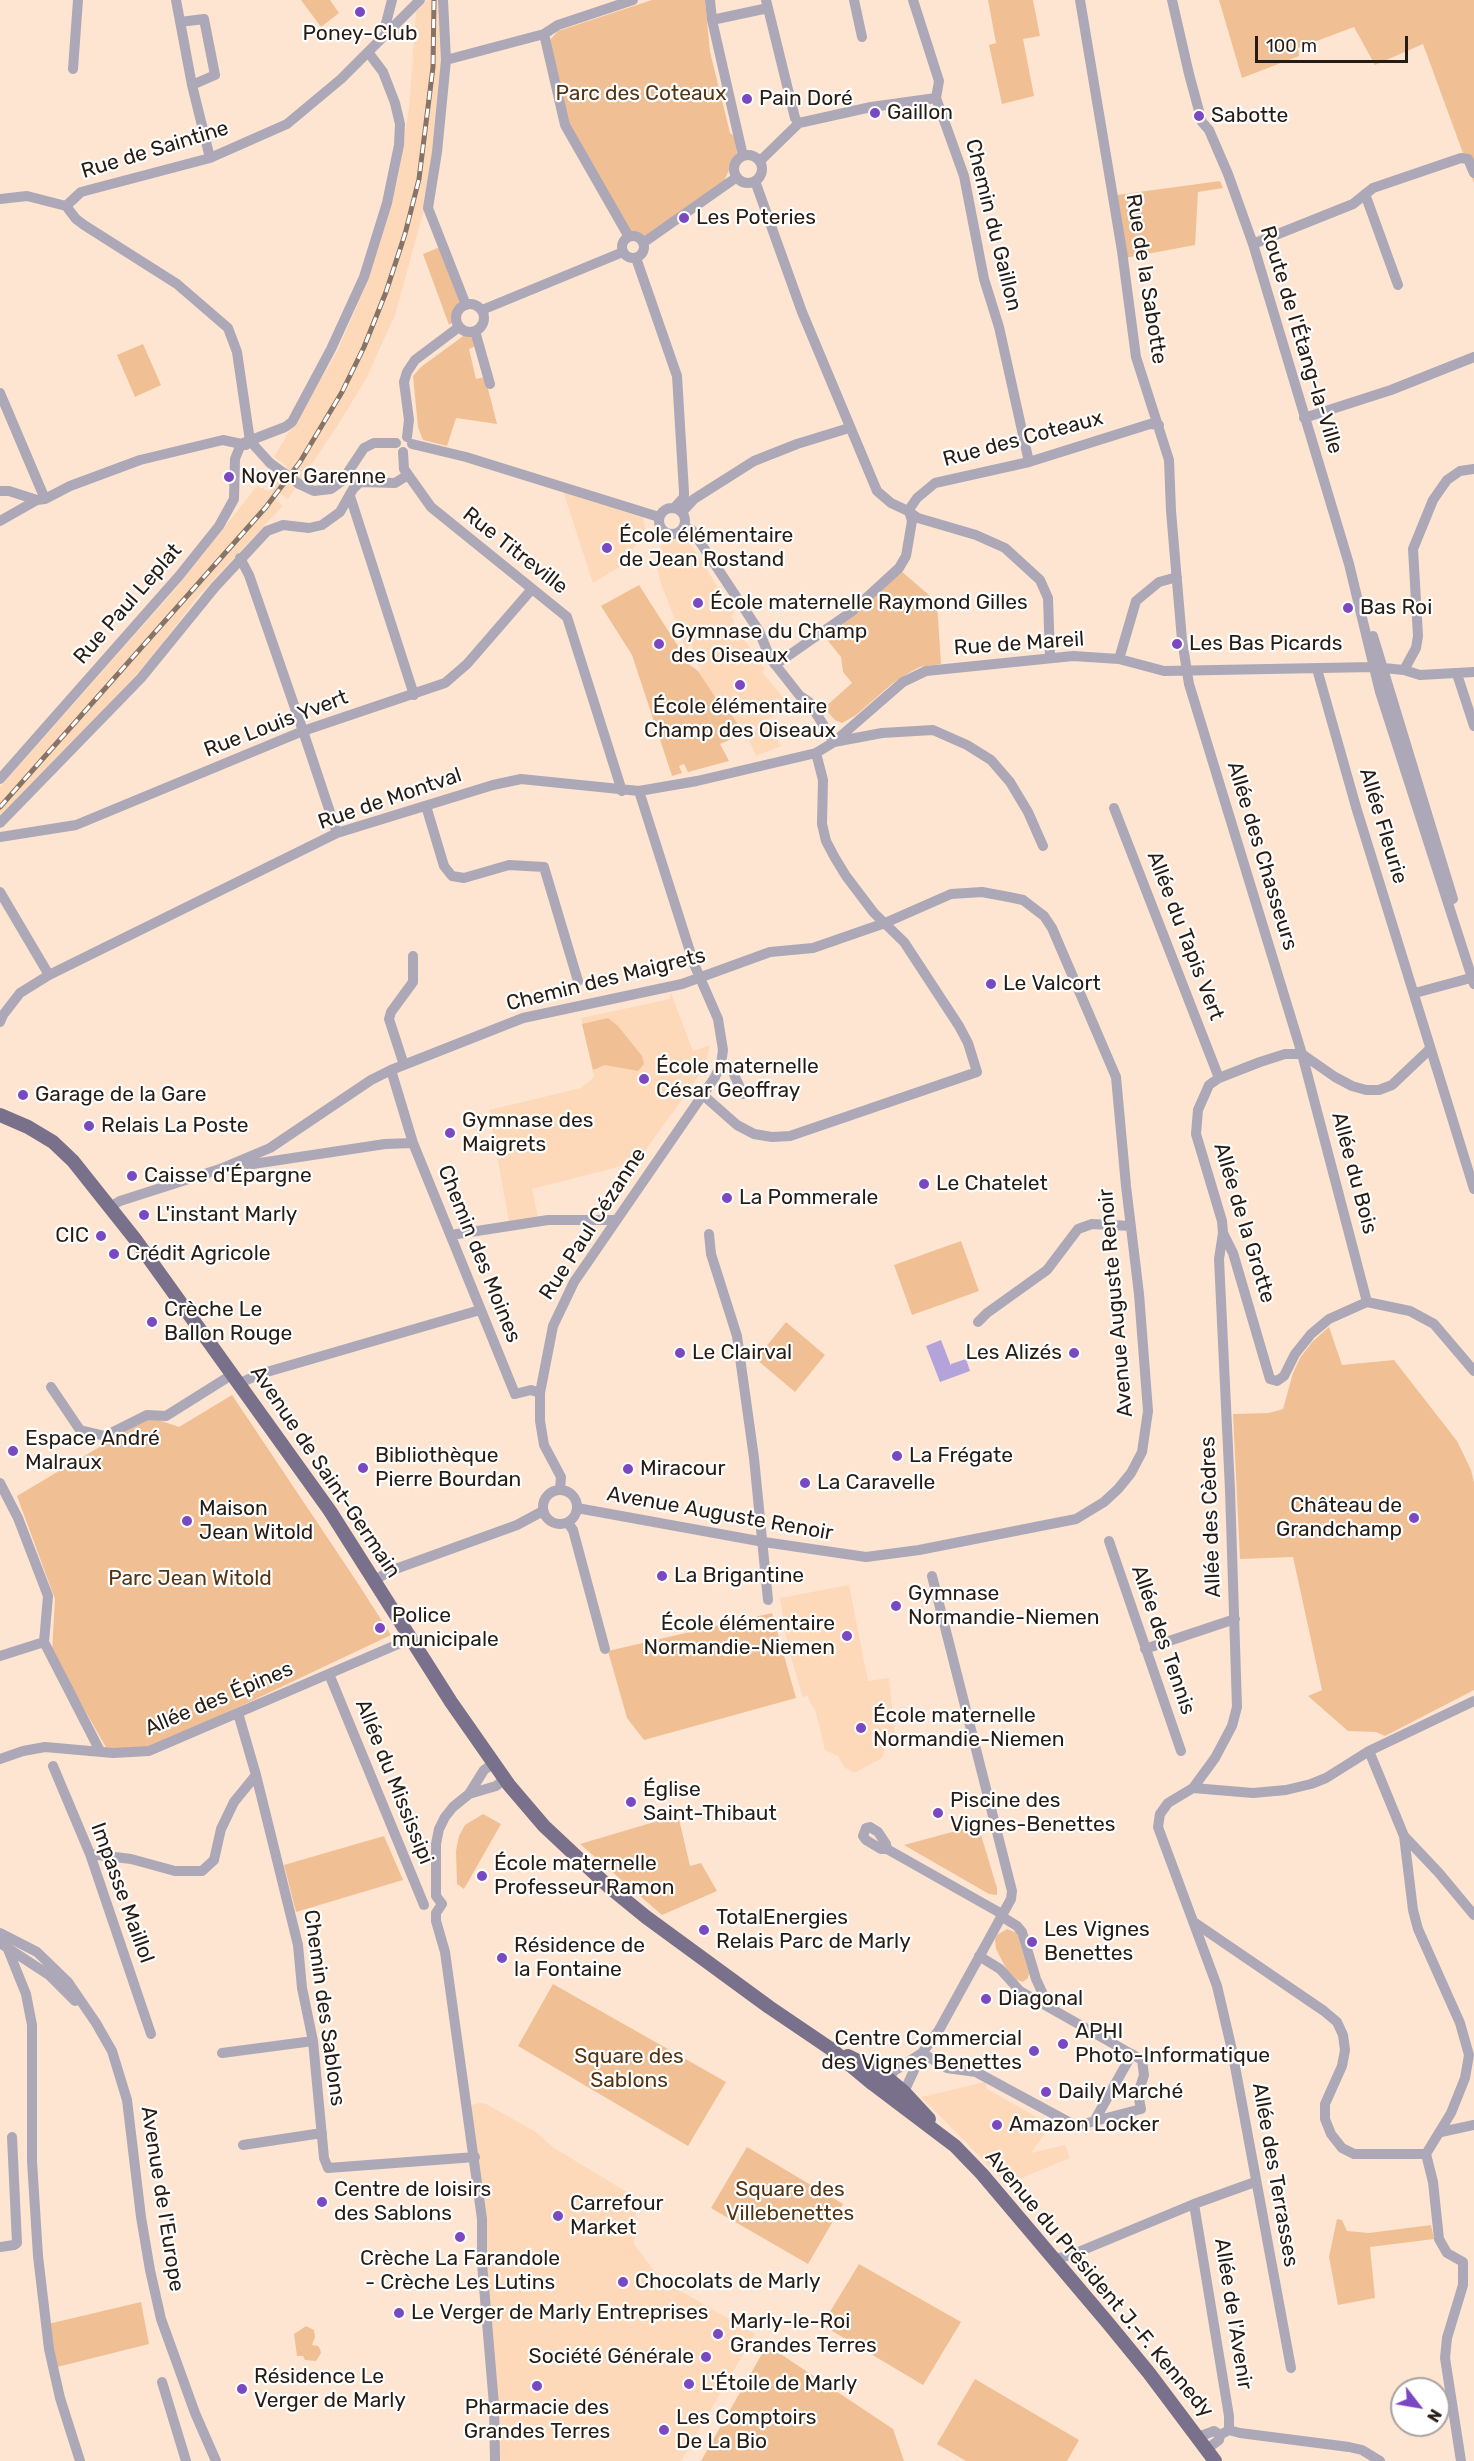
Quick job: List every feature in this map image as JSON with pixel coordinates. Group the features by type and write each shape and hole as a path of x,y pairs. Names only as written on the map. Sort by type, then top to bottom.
{"main road":[{"name":"Avenue de Saint-Germain","path":"0,1115 28,1127 53,1142 74,1161 110,1207 330,1511 410,1639 520,1798"},
{"name":"Avenue du Président J.-F. Kennedy","path":"520,1798 560,1843 646,1917 769,2007 831,2049 946,2138"},
{"name":"Avenue du Président J.-F. Kennedy","path":"831,2049 869,2066 904,2091 982,2174 1149,2373 1215,2461"}],"street":[{"path":"73,69 78,0"},
{"path":"176,0 192,85 210,158"},
{"path":"387,32 385,27 392,0"},
{"name":"Rue de Saintine","path":"0,199 27,196 66,206 81,192 210,158 287,124 341,79 420,0"},
{"path":"443,0 446,60 437,152 428,208 466,305"},
{"path":"446,60 544,34 558,25 633,0"},
{"path":"710,0 712,20 744,156"},
{"path":"854,0 862,37"},
{"name":"Chemin du Gaillon","path":"913,0 939,81 936,98 964,176 984,279 999,327 1029,462"},
{"name":"Route de l'Étang-la-Ville","path":"1172,0 1194,94 1203,122 1209,130 1253,244 1411,779 1473,980"},
{"name":"Route de l'Étang-la-Ville","path":"1179,0 1195,72 1210,120 1209,130"},
{"name":"Rue de la Sabotte","path":"1083,1 1136,357 1169,460 1186,670"},
{"path":"712,20 767,4 795,118 799,123"},
{"path":"180,22 204,19 215,75 192,85"},
{"path":"544,34 565,125 629,237"},
{"path":"249,444 285,427 297,416 332,349 364,277 387,203 399,145 400,124 383,72 368,52"},
{"path":"760,161 752,156 744,156 735,165 737,177 747,183 755,181 761,175 760,161 799,123 871,107 936,98"},
{"path":"1253,244 1353,204 1373,188 1461,158 1468,159 1474,173"},
{"path":"643,243 737,177"},
{"path":"755,181 802,312 877,491 891,503 918,518 976,535 1005,548 1040,580 1048,598 1050,658"},
{"path":"1365,194 1398,285"},
{"path":"66,206 75,219 177,284 228,328 237,352 249,444"},
{"path":"629,237 639,237 643,243 642,253 636,258 627,257 623,252 622,245 629,237"},
{"path":"482,310 623,252"},
{"path":"636,258 677,376 684,492 678,510"},
{"path":"474,304 482,310 484,322 475,331 466,332 459,327 457,314 466,305 474,304"},
{"path":"410,440 404,382 407,372 415,360 459,327"},
{"path":"475,331 490,384"},
{"path":"1304,418 1391,390 1474,357"},
{"path":"0,393 41,499"},
{"name":"Rue des Coteaux","path":"908,511 917,498 935,483 1029,462 1150,424 1159,424"},
{"path":"678,510 685,519 684,527 674,534 666,533 659,524 659,517 666,508 678,510 754,460 849,428"},
{"path":"0,521 70,486 140,460 223,440 249,444 299,484 314,491 331,489 342,481 364,448 374,443 399,448 400,437 659,517"},
{"name":"Rue Paul Leplat","path":"0,779 179,576 228,514 234,499 235,459 249,444"},
{"name":"Rue Titreville","path":"399,448 408,475 421,496 437,514 567,617 622,791"},
{"path":"1404,670 1416,648 1418,636 1413,549 1433,500 1447,480 1460,471 1474,469"},
{"path":"0,823 141,678 240,558 273,528 283,525 314,528 327,523 340,512 360,482 395,483 408,475"},
{"path":"0,491 41,499"},
{"path":"350,496 414,695"},
{"path":"775,665 851,612 899,568 906,556 912,522 908,511"},
{"path":"684,527 692,530 753,622 775,665 800,696 809,702 834,742 882,732 933,730 967,745 992,760 1010,783 1028,812 1043,846"},
{"path":"240,558 249,575 337,834"},
{"path":"1119,658 1136,601 1159,582 1177,577"},
{"name":"Rue Louis Yvert","path":"0,837 76,825 303,731 445,683 465,666 532,589"},
{"name":"Rue de Mareil","path":"834,742 903,682 926,671 1073,656 1119,658 1164,671 1379,668 1404,670 1419,675 1474,672"},
{"name":"Allée Fleurie","path":"1317,669 1356,807 1474,1189"},
{"name":"Allée des Chasseurs","path":"1186,670 1302,1054"},
{"path":"1457,674 1474,726"},
{"name":"Rue de Montval","path":"0,1022 20,993 49,975 337,834 493,785 521,779 639,791 697,781 816,753 834,742"},
{"path":"703,1095 737,1125 754,1134 772,1137 790,1136 977,1072 968,1043 959,1026 904,942 846,876 826,841 822,825 823,780 816,753"},
{"name":"Route de l'Étang-la-Ville","path":"1411,779 1474,962"},
{"path":"639,791 700,978 720,1027 723,1050 721,1064 730,1066 743,1094"},
{"path":"426,806 444,866 452,876 464,878 509,865 544,867 578,981"},
{"name":"Allée du Tapis Vert","path":"1114,808 1219,1078"},
{"path":"0,892 49,975"},
{"name":"Avenue Auguste Renoir","path":"577,1508 764,1542 866,1557 890,1555 1076,1519 1104,1502 1131,1473 1142,1452 1147,1423 1144,1356 1116,1077 1052,928 1044,916 1023,900 982,892 951,894 885,923"},
{"name":"Chemin des Maigrets","path":"220,1169 270,1148 371,1080 524,1018 613,1000 700,978 770,952 813,948 885,923"},
{"path":"404,1065 390,1019 391,1012 413,982 413,956"},
{"path":"1415,993 1473,980"},
{"path":"1219,1078 1285,1054 1302,1054 1352,1086 1366,1090 1379,1090 1392,1085 1430,1048"},
{"name":"Allée du Bois","path":"1302,1054 1367,1302"},
{"name":"Rue Paul Cézanne","path":"560,1489 561,1477 544,1444 540,1421 540,1394 547,1348 563,1302 616,1220 703,1095 721,1064"},
{"name":"Chemin des Moines","path":"392,1070 413,1143 515,1394 531,1390 540,1394"},
{"name":"Allée de la Grotte","path":"1219,1078 1209,1085 1202,1097 1196,1122 1196,1134 1222,1221 1223,1233 1233,1253 1270,1379 1277,1381 1284,1376 1295,1354 1311,1334 1329,1318 1367,1302"},
{"path":"110,1207 120,1201 220,1169 385,1144 413,1143"},
{"path":"451,1235 548,1220 616,1220"},
{"path":"978,1322 1047,1270 1078,1229 1092,1224 1131,1226"},
{"name":"Allée des Cèdres","path":"1193,1788 1224,1742 1232,1726 1237,1707 1219,1259 1223,1233"},
{"path":"709,1234 711,1254 737,1336 764,1542 768,1600"},
{"path":"1367,1302 1410,1311 1434,1324 1474,1371"},
{"path":"51,1387 80,1430 105,1436 147,1415 166,1416 236,1379 480,1310"},
{"path":"0,1483 18,1518 48,1596 44,1642 100,1751"},
{"path":"560,1489 573,1495 577,1508 574,1517 568,1523 552,1523 543,1511 546,1496 560,1489"},
{"path":"375,1580 390,1570 517,1525 543,1511"},
{"path":"568,1523 573,1530 605,1649"},
{"name":"Allée des Tennis","path":"1109,1541 1180,1751"},
{"path":"922,2053 909,2060 888,2078 885,2088 887,2094 895,2096 904,2091 922,2053 933,2040 1011,1899 1012,1891 932,1576"},
{"path":"1145,1649 1235,1619"},
{"name":"Allée des Épines","path":"0,1759 24,1750 45,1747 100,1751 149,1751 410,1639"},
{"path":"0,1656 44,1642"},
{"name":"Allée du Mississipi","path":"329,1674 424,1905"},
{"path":"1193,1788 1253,1793 1286,1790 1326,1778 1369,1752 1474,1701"},
{"name":"Chemin des Sablons","path":"238,1713 292,1913 313,2041 324,2158 328,2168 475,2157"},
{"path":"1369,1752 1404,1836 1413,1910 1418,1929 1460,2023 1469,2055 1465,2078 1451,2114 1426,2154 1439,2239 1448,2253 1463,2262"},
{"path":"494,1763 484,1770 469,1794 445,1817 439,1829 436,1844 436,1896 442,1904 436,1912 445,1952 483,2219 482,2263 496,2428 495,2461"},
{"name":"Impasse Maillol","path":"53,1766 90,1854 151,2034"},
{"path":"90,1854 131,1859 175,1871 202,1871 214,1860 221,1829 234,1802 256,1775"},
{"path":"469,1794 496,1786 505,1779"},
{"name":"Allée des Terrasses","path":"1193,1788 1168,1803 1160,1814 1158,1827 1216,1986 1232,2050 1291,2368"},
{"path":"1404,1836 1434,1866 1474,1915"},
{"path":"887,1849 1017,1926 1022,1932 1036,1979 1048,2006"},
{"path":"436,1896 428,1897 424,1905 428,1911 436,1912"},
{"path":"1194,1923 1337,2022 1343,2035 1345,2049 1342,2066 1325,2104 1325,2119 1331,2134 1342,2148 1354,2154 1426,2154"},
{"name":"Avenue de l'Europe","path":"0,1933 29,1947 68,1982 112,2051 122,2079 132,2125 141,2217 157,2301 174,2359 216,2461"},
{"path":"29,1947 13,1942 2,1946 26,1994 32,2025 32,2134 38,2256 49,2349 78,2461"},
{"name":"Avenue de l'Europe","path":"2,1946 49,1975 89,2013"},
{"path":"922,2053 947,2068 976,2072 1076,2126 1141,2109 1138,2094 1144,2075 1142,2060 1020,1991 992,1963 979,1956"},
{"path":"1020,1991 1033,1987 1036,1979"},
{"path":"222,2053 313,2041"},
{"path":"1096,2122 1096,2118 1132,2054"},
{"path":"1441,2132 1474,2125"},
{"path":"243,2145 322,2133"},
{"path":"14,2180 20,2178 19,2139 32,2134"},
{"path":"0,2247 17,2243 12,2137"},
{"path":"1054,2259 1071,2255 1194,2204 1255,2182"},
{"name":"Allée de l'Avenir","path":"1194,2204 1230,2416 1225,2432"},
{"path":"1463,2262 1474,2256"},
{"path":"1461,2461 1445,2358 1449,2329 1463,2285 1463,2262"},
{"path":"162,2382 186,2461"},
{"path":"1198,2437 1214,2431 1349,2447 1362,2450 1380,2461"},
{"path":"1207,2449 1225,2432"}],"shaded area":[{"path":"427,0 440,0 446,60 430,188 395,315 366,379 288,499 279,493 276,499 283,506 199,595 149,661 0,821 0,787 177,587 257,486 269,491 287,466 274,457 337,352 365,287 398,178 409,108 416,12"},
{"name":"École élémentaire de Jean Rostand","path":"563,491 643,518 646,531 621,566 593,583"},
{"path":"677,537 687,538 734,613 731,616 733,624 765,669 762,672 790,706 766,721 781,746 756,756 746,733 721,699 718,701 698,671 701,669 692,655 695,652 691,645 686,649 660,581 655,556 665,541"},
{"path":"671,993 693,1051 710,1045 700,1074 637,1162 532,1189 538,1218 509,1222 489,1110 581,1088 594,1077 581,1018 670,999"},
{"path":"941,1340 951,1366 951,1364 966,1359 970,1371 940,1382 926,1346"},
{"path":"849,1585 868,1681 889,1678 895,1737 885,1749 882,1758 854,1773 844,1767 838,1756 825,1750 815,1709 807,1695 803,1698 788,1647 780,1598"},
{"path":"985,2082 987,2089 1051,2125 1031,2153 1065,2145 1070,2158 1007,2184 921,2097"},
{"path":"486,2104 536,2132 554,2148 637,2198 634,2244 655,2272 662,2280 755,2334 681,2461 495,2461 496,2440 468,2106"}],"green space":[{"path":"301,0 330,0 339,13 321,27"},
{"name":"Parc des Coteaux","path":"652,0 705,0 710,52 737,153 724,181 644,237 639,233 630,232 568,123 550,40 558,31"},
{"path":"988,0 1033,0 1040,36 1023,39 1034,96 1002,104 989,45 996,43"},
{"path":"1219,0 1474,0 1474,183 1423,44 1375,65 1354,27 1298,48 1299,56 1242,78"},
{"path":"1220,181 1223,188 1198,192 1195,245 1125,258 1117,195"},
{"path":"440,247 461,304 454,321 449,325 423,254"},
{"path":"466,334 472,336 476,346 469,349 476,379 485,377 497,424 456,418 447,446 423,440 418,427 413,376 421,367"},
{"path":"143,344 161,385 135,397 117,355"},
{"path":"900,570 937,602 941,664 920,667 912,671 893,683 856,715 842,723 835,720 824,708 852,683 843,672 841,657 824,636"},
{"path":"639,585 690,665 698,671 718,701 721,699 739,726 738,736 720,744 729,761 688,772 684,764 679,766 682,773 672,776 632,655 601,606"},
{"path":"608,1018 618,1026 642,1056 644,1064 638,1071 605,1065 593,1070 582,1024"},
{"path":"961,1241 979,1291 912,1315 894,1265"},
{"path":"786,1322 825,1355 795,1392 756,1359"},
{"path":"1329,1327 1342,1365 1394,1360 1457,1441 1471,1470 1474,1483 1474,1690 1385,1736 1376,1732 1348,1731 1308,1696 1322,1690 1293,1557 1240,1559 1233,1414 1269,1413 1283,1409 1293,1373 1300,1358 1312,1342"},
{"name":"Parc Jean Witold","path":"232,1395 391,1635 150,1749 107,1749 52,1653 55,1599 17,1496 150,1417 179,1427"},
{"path":"772,1613 796,1698 644,1740 627,1718 608,1651"},
{"path":"483,1814 501,1824 464,1889 457,1884 456,1851 459,1836 465,1825"},
{"path":"678,1815 690,1866 701,1863 717,1891 662,1915 580,1844"},
{"path":"978,1825 997,1888 997,1895 989,1894 904,1845"},
{"path":"384,1836 403,1880 296,1912 284,1865"},
{"path":"1007,1929 1017,1933 1029,1973 1028,1978 1023,1982 1017,1980 1007,1970 996,1949 997,1935"},
{"name":"Square des Sablons","path":"553,1984 726,2082 688,2146 518,2046"},
{"name":"Square des Villebenettes","path":"747,2147 843,2204 808,2264 711,2208"},
{"path":"1337,2219 1342,2220 1347,2231 1369,2233 1431,2225 1434,2239 1370,2247 1375,2298 1338,2305 1329,2257"},
{"path":"859,2264 961,2322 923,2385 822,2325"},
{"path":"141,2302 149,2344 57,2367 48,2324"},
{"path":"306,2326 314,2330 315,2337 312,2345 320,2349 321,2353 316,2361 305,2360 303,2356 297,2356 294,2334"},
{"path":"767,2345 893,2429 904,2461 701,2461"},
{"path":"975,2379 1079,2440 1067,2461 966,2461 937,2444"}],"railway":[{"path":"0,807 266,507 300,462 342,392 364,347 386,292 405,234 419,179 433,67 434,0"}],"place":[{"name":"Poney-Club","path":"360,12"},
{"name":"Pain Doré","path":"747,99"},
{"name":"Gaillon","path":"875,113"},
{"name":"Sabotte","path":"1199,116"},
{"name":"Les Poteries","path":"684,218"},
{"name":"Noyer Garenne","path":"229,477"},
{"name":"École élémentaire de Jean Rostand","path":"607,548"},
{"name":"École maternelle Raymond Gilles","path":"698,603"},
{"name":"Bas Roi","path":"1348,608"},
{"name":"Gymnase du Champ des Oiseaux","path":"659,644"},
{"name":"Les Bas Picards","path":"1177,644"},
{"name":"École élémentaire Champ des Oiseaux","path":"740,685"},
{"name":"Le Valcort","path":"991,984"},
{"name":"École maternelle César Geoffray","path":"644,1079"},
{"name":"Garage de la Gare","path":"23,1095"},
{"name":"Relais La Poste","path":"89,1126"},
{"name":"Gymnase des Maigrets","path":"450,1133"},
{"name":"Caisse d'Épargne","path":"132,1176"},
{"name":"Le Chatelet","path":"924,1184"},
{"name":"La Pommerale","path":"727,1198"},
{"name":"L'instant Marly","path":"144,1215"},
{"name":"CIC","path":"101,1236"},
{"name":"Crédit Agricole","path":"114,1254"},
{"name":"Crèche Le Ballon Rouge","path":"152,1322"},
{"name":"Le Clairval","path":"680,1353"},
{"name":"Les Alizés","path":"1074,1353"},
{"name":"Espace André Malraux","path":"13,1451"},
{"name":"La Frégate","path":"897,1456"},
{"name":"Bibliothèque Pierre Bourdan","path":"363,1468"},
{"name":"Miracour","path":"628,1469"},
{"name":"La Caravelle","path":"805,1483"},
{"name":"Château de Grandchamp","path":"1414,1518"},
{"name":"Maison Jean Witold","path":"187,1521"},
{"name":"La Brigantine","path":"662,1576"},
{"name":"Gymnase Normandie-Niemen","path":"896,1606"},
{"name":"Police municipale","path":"380,1628"},
{"name":"École élémentaire Normandie-Niemen","path":"847,1636"},
{"name":"École maternelle Normandie-Niemen","path":"861,1728"},
{"name":"Église Saint-Thibaut","path":"631,1802"},
{"name":"Piscine des Vignes-Benettes","path":"938,1813"},
{"name":"École maternelle Professeur Ramon","path":"482,1876"},
{"name":"TotalEnergies Relais Parc de Marly","path":"704,1930"},
{"name":"Les Vignes Benettes","path":"1032,1942"},
{"name":"Résidence de la Fontaine","path":"502,1958"},
{"name":"Diagonal","path":"986,1999"},
{"name":"APHI Photo-Informatique","path":"1063,2044"},
{"name":"Centre Commercial des Vignes Benettes","path":"1034,2051"},
{"name":"Daily Marché","path":"1046,2092"},
{"name":"Amazon Locker","path":"997,2125"},
{"name":"Centre de loisirs des Sablons","path":"322,2202"},
{"name":"Carrefour Market","path":"558,2216"},
{"name":"Crèche La Farandole - Crèche Les Lutins","path":"460,2237"},
{"name":"Chocolats de Marly","path":"623,2282"},
{"name":"Le Verger de Marly Entreprises","path":"399,2313"},
{"name":"Marly-le-Roi Grandes Terres","path":"718,2334"},
{"name":"Société Générale","path":"706,2357"},
{"name":"L'Étoile de Marly","path":"689,2384"},
{"name":"Pharmacie des Grandes Terres","path":"537,2386"},
{"name":"Résidence Le Verger de Marly","path":"242,2389"},
{"name":"Les Comptoirs De La Bio","path":"664,2430"}]}
